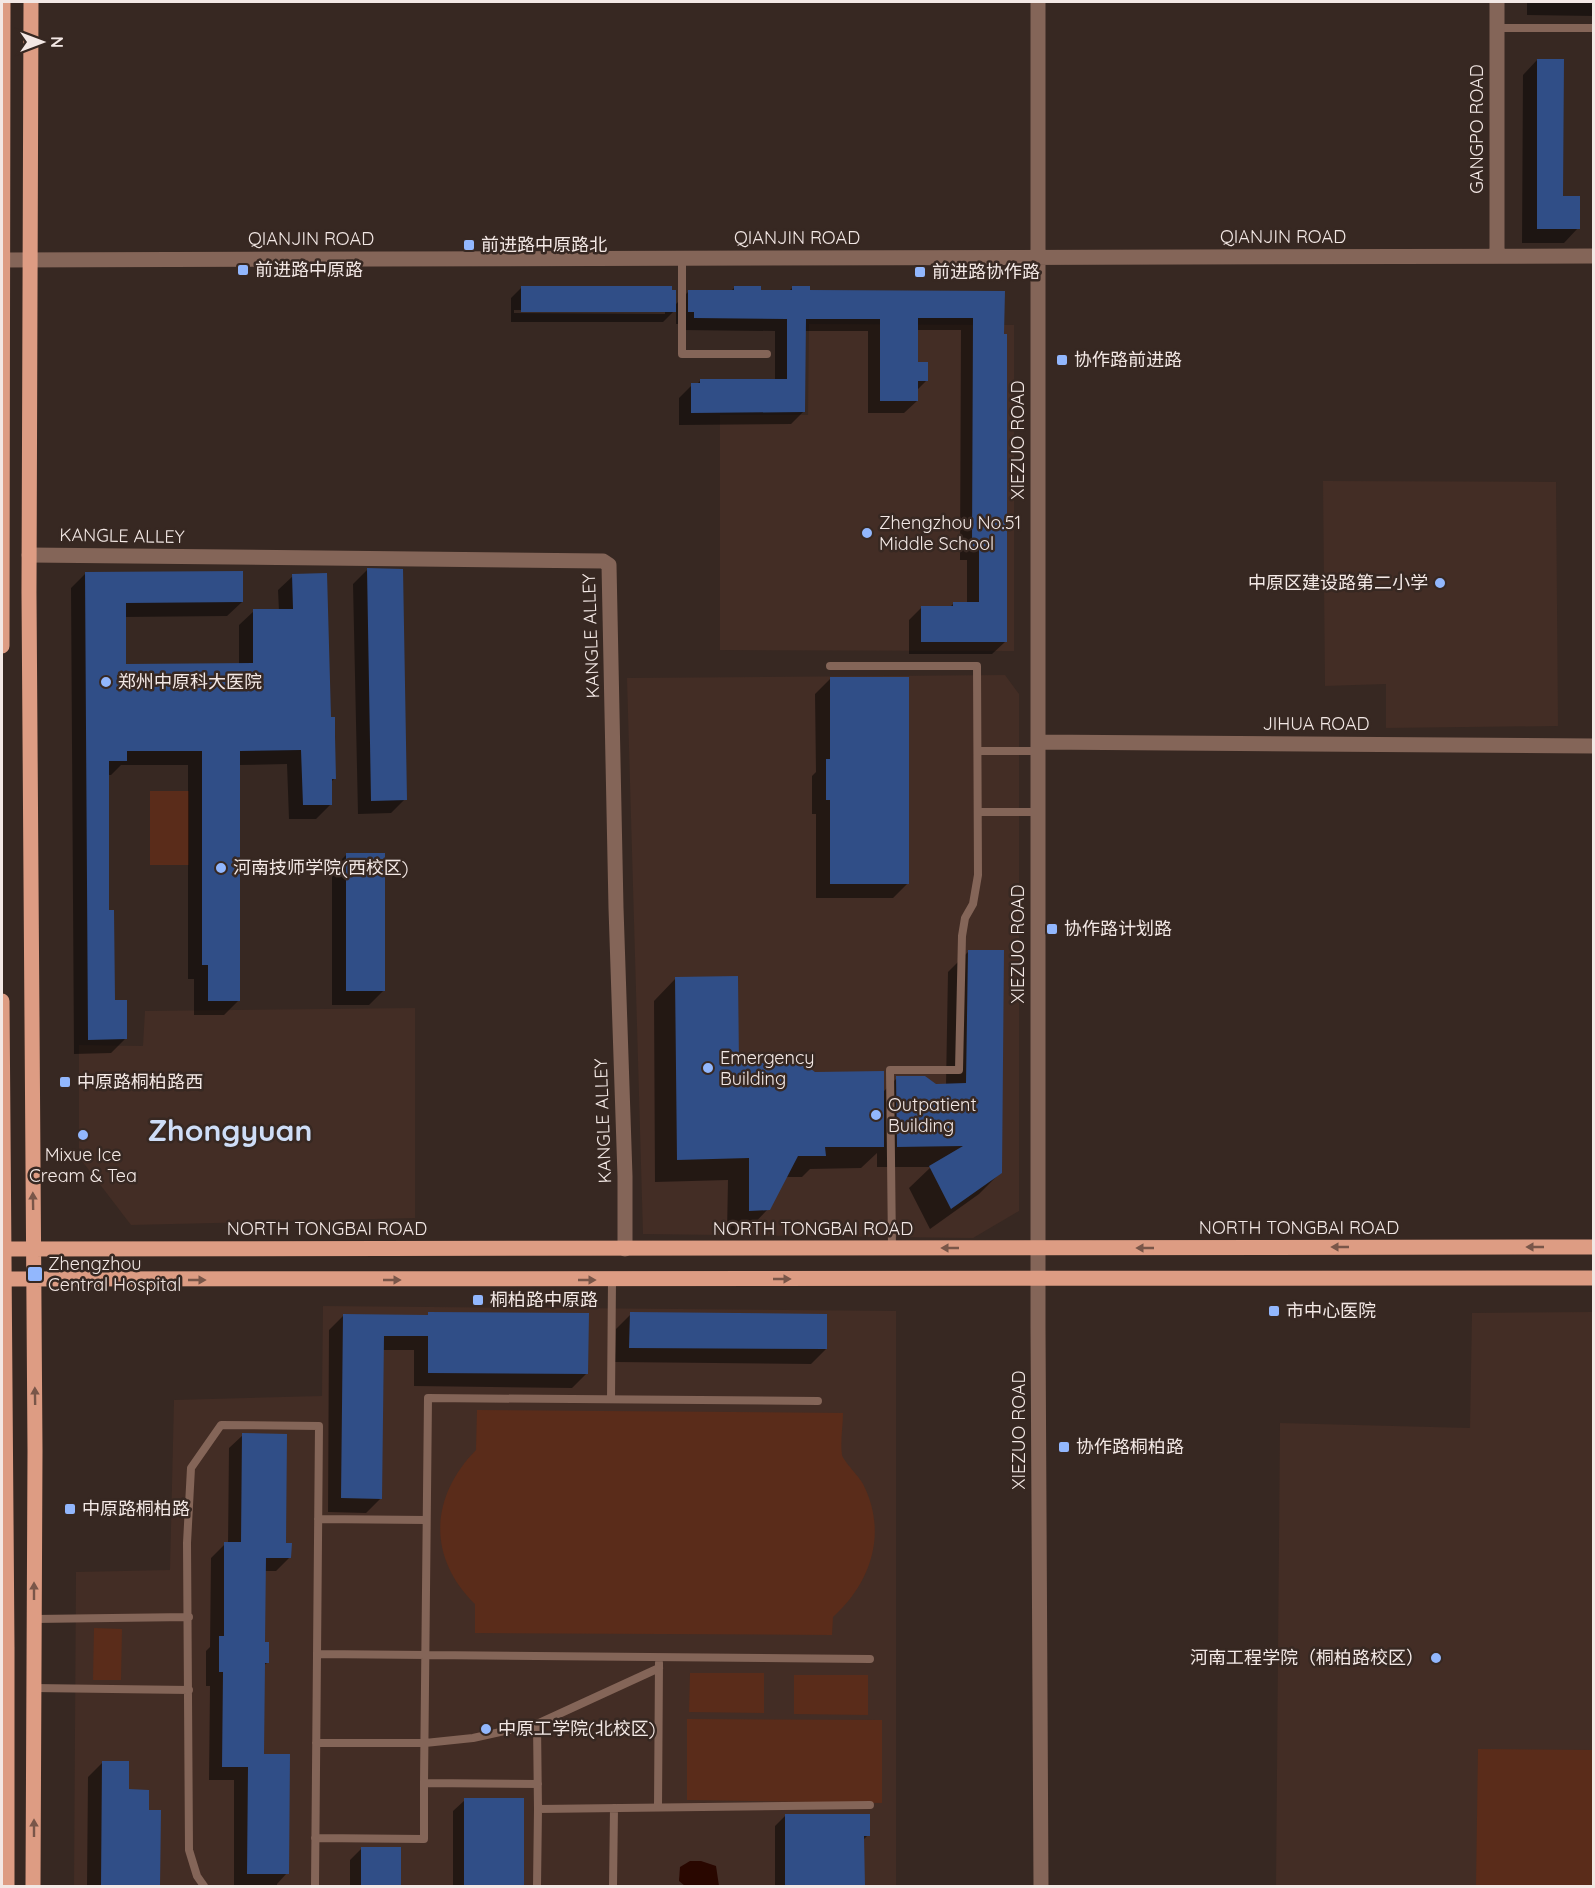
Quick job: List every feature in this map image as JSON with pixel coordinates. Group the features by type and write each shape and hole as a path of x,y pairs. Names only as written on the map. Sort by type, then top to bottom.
{"main road":[{"path":"2,646 3,2"},
{"path":"30,2 29,555 34,1280 33,1887"},
{"path":"2,1001 4,1707 7,1887"},
{"name":"NORTH TONGBAI ROAD","path":"3,1248 1593,1247"},
{"path":"3,1279 1593,1278"}],"street":[{"name":"XIEZUO ROAD","path":"1038,2 1038,1279 1041,1887"},
{"name":"GANGPO ROAD","path":"1497,2 1497,256"},
{"name":"QIANJIN ROAD","path":"2,260 1593,256"},
{"name":"KANGLE ALLEY","path":"29,555 603,561 609,565 625,1249"},
{"name":"JIHUA ROAD","path":"1038,747 1593,746"}],"lane":[{"path":"1497,28 1593,28"},
{"path":"682,258 682,354 767,354"},
{"path":"830,666 977,666 978,875 973,904 965,918 962,936 959,1070 891,1070 892,1248"},
{"path":"978,751 1038,747"},
{"path":"978,812 1038,812"},
{"path":"611,1399 612,1280"},
{"path":"315,1838 423,1839 428,1398 818,1401"},
{"path":"204,1887 197,1876 189,1850 187,1543 191,1468 221,1425 319,1426 315,1887"},
{"path":"318,1519 426,1520"},
{"path":"34,1619 189,1617"},
{"path":"317,1654 870,1659"},
{"path":"658,1808 659,1657"},
{"path":"316,1743 425,1743 473,1738 537,1724 659,1668"},
{"path":"34,1688 189,1690"},
{"path":"537,1724 537,1887"},
{"path":"424,1783 538,1784"},
{"path":"538,1809 870,1805"},
{"path":"613,1887 614,1808"}],"shaded area":[{"name":"Zhengzhou No.51 Middle School","path":"809,324 1014,325 1014,651 720,650 720,415 808,415"},
{"name":"中原区建设路第二小学","path":"1323,481 1556,482 1558,726 1386,728 1386,684 1325,686"},
{"path":"1005,675 1019,694 1019,1211 973,1238 643,1234 627,678"},
{"path":"150,791 189,791 189,865 150,865"},
{"path":"415,1008 415,1218 131,1225 79,1157 79,1045 143,1046 145,1011"},
{"name":"中原工学院(北校区)","path":"323,1306 896,1311 896,1886 74,1886 76,1572 170,1570 174,1400 322,1396"},
{"name":"河南工程学院（桐柏路校区）","path":"1593,1312 1593,1886 1276,1886 1280,1423 1470,1428 1472,1313"},
{"path":"477,1410 843,1413 842,1455 863,1484 874,1521 875,1539 866,1573 846,1604 833,1617 832,1635 475,1633 475,1604 459,1586 448,1567 442,1547 440,1527 443,1507 450,1487 461,1468 476,1450"},
{"path":"94,1628 122,1629 121,1680 93,1680"},
{"path":"690,1673 764,1673 764,1713 689,1712"},
{"path":"794,1675 868,1675 868,1715 794,1714"},
{"path":"687,1719 882,1720 882,1803 687,1800"},
{"path":"1478,1749 1593,1750 1593,1886 1476,1886"},
{"path":"690,1861 701,1861 716,1866 719,1886 685,1886 679,1881 680,1867"}],"building":[{"path":"1537,59 1564,59 1563,196 1580,196 1580,229 1537,229"},
{"path":"521,286 672,286 672,290 676,290 676,312 521,312"},
{"path":"734,286 761,286 761,290 792,290 792,286 810,286 810,290 1005,291 1007,642 921,642 921,606 953,606 953,602 979,602 979,548 972,548 973,318 918,318 918,362 928,362 928,381 918,381 918,401 880,401 880,319 806,319 805,412 691,413 691,383 700,383 700,379 787,379 787,319 694,318 694,312 688,312 688,290 734,290"},
{"path":"367,568 403,569 407,800 371,801"},
{"path":"243,571 243,602 126,603 126,664 253,663 253,609 293,609 292,574 327,573 331,717 335,717 336,779 332,779 332,805 303,805 301,750 240,751 240,1001 208,1001 208,965 202,965 202,751 127,751 127,761 109,761 109,910 114,910 115,1000 127,1000 127,1039 88,1040 85,572"},
{"path":"830,677 909,677 909,884 830,884 830,800 826,800 826,759 830,759"},
{"path":"346,853 385,853 385,991 346,991"},
{"path":"968,950 1004,950 1002,1173 951,1209 929,1166 963,1146 897,1147 896,1076 925,1076 936,1084 966,1083"},
{"path":"738,976 739,1063 803,1063 815,1072 884,1071 884,1147 825,1147 826,1156 798,1156 770,1210 749,1211 749,1158 677,1160 675,977"},
{"path":"428,1312 589,1313 588,1374 428,1373 428,1336 384,1336 382,1499 341,1498 343,1314 428,1315"},
{"path":"630,1312 827,1314 827,1349 629,1348"},
{"path":"242,1433 287,1434 286,1543 292,1543 291,1558 266,1558 265,1642 269,1642 269,1663 265,1663 264,1754 290,1754 289,1874 247,1874 248,1767 222,1767 223,1672 219,1672 219,1636 224,1636 224,1542 241,1542"},
{"path":"102,1761 129,1761 129,1789 149,1790 149,1810 161,1810 160,1887 101,1887"},
{"path":"464,1798 524,1798 524,1887 464,1887"},
{"path":"785,1814 870,1814 870,1836 864,1836 865,1887 785,1887"},
{"path":"361,1847 401,1847 401,1887 361,1887"}],"place":[{"name":"前进路中原路北","path":"469,245"},
{"name":"前进路中原路","path":"243,270"},
{"name":"前进路协作路","path":"920,272"},
{"name":"协作路前进路","path":"1062,360"},
{"name":"Zhengzhou No.51 Middle School","path":"867,533"},
{"name":"中原区建设路第二小学","path":"1440,583"},
{"name":"郑州中原科大医院","path":"106,682"},
{"name":"河南技师学院(西校区)","path":"221,868"},
{"name":"协作路计划路","path":"1052,929"},
{"name":"Emergency Building","path":"708,1068"},
{"name":"中原路桐柏路西","path":"65,1082"},
{"name":"Outpatient Building","path":"876,1115"},
{"name":"Mixue Ice Cream & Tea","path":"83,1135"},
{"name":"Zhengzhou Central Hospital","path":"35,1274"},
{"name":"桐柏路中原路","path":"478,1300"},
{"name":"市中心医院","path":"1274,1311"},
{"name":"协作路桐柏路","path":"1064,1447"},
{"name":"中原路桐柏路","path":"70,1509"},
{"name":"河南工程学院（桐柏路校区）","path":"1436,1658"},
{"name":"中原工学院(北校区)","path":"486,1729"}],"district":[{"name":"Zhongyuan","path":"230,1131"}]}
